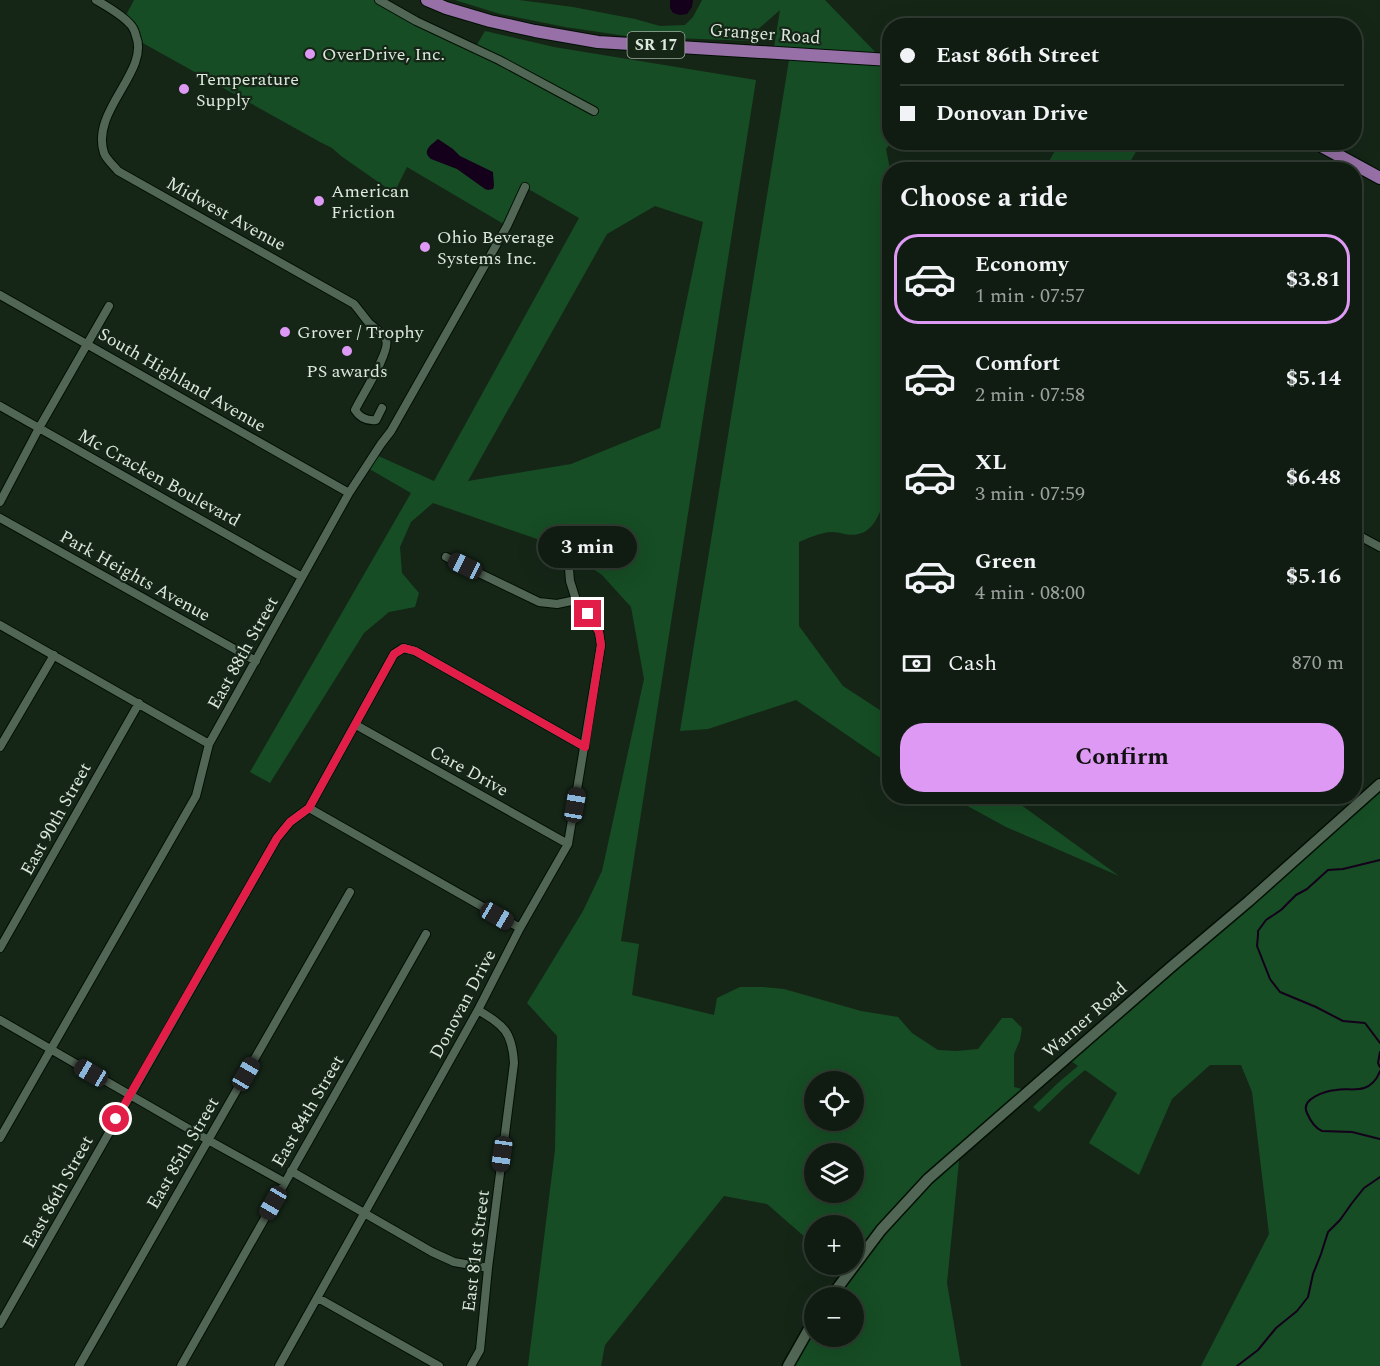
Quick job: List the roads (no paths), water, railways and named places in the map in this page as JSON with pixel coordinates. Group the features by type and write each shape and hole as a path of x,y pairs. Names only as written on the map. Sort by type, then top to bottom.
{"main road":[{"name":"Granger Road","path":"428,0 446,8 490,21 598,42 882,60"},
{"path":"1329,150 1351,162"},
{"path":"1362,168 1380,178"},
{"name":"Warner Road","path":"1362,800 1380,784"},
{"name":"Warner Road","path":"838,1287 881,1230 928,1179 1358,804"},
{"path":"788,1366 804,1338"}],"street":[{"name":"Midwest Avenue","path":"96,0 111,8 132,25 138,41 137,61 106,117 102,136 104,154 118,171 354,304 368,322 386,338 387,343 381,361 355,410 358,415 369,421 376,420 382,408"},
{"path":"379,0 594,111"},
{"name":"East 88th Street","path":"0,1138 196,796 209,744 349,493 391,431 507,226 525,187"},
{"name":"South Highland Avenue","path":"0,295 349,493"},
{"path":"0,502 39,428 109,306"},
{"name":"Mc Cracken Boulevard","path":"0,406 302,577"},
{"name":"Park Heights Avenue","path":"0,518 256,661"},
{"path":"1362,537 1380,547"},
{"path":"446,557 539,602 556,604 576,600"},
{"name":"Donovan Drive","path":"279,1366 568,844 601,645 599,632 576,600 569,569"},
{"path":"0,625 209,744"},
{"name":"East 86th Street","path":"0,1324 277,838 290,822 309,808 394,654 404,648 415,651 585,747"},
{"path":"0,745 54,655"},
{"name":"East 90th Street","path":"0,948 139,703"},
{"name":"Care Drive","path":"356,725 568,844"},
{"path":"309,808 520,928"},
{"name":"East 85th Street","path":"79,1366 350,892"},
{"name":"East 84th Street","path":"181,1366 426,934"},
{"name":"East 81st Street","path":"471,1366 480,1350 514,1063 513,1047 508,1034 498,1022 478,1010"},
{"path":"0,1020 284,1182"},
{"path":"291,1171 432,1252 454,1262 488,1268"},
{"path":"318,1298 439,1366"}],"waterway":[{"path":"1380,860 1343,869 1328,870 1266,920 1258,931 1257,946 1270,979 1280,992 1343,1021 1365,1023 1380,1043"},
{"path":"1380,1052 1378,1063 1380,1067"},
{"path":"1380,1071 1378,1077 1367,1087 1326,1092 1310,1100 1306,1108 1311,1121 1322,1131 1352,1132 1380,1139"},
{"path":"1237,1366 1258,1350 1276,1328 1297,1311 1308,1297 1313,1274 1328,1232 1364,1188 1380,1177"}],"place":[{"name":"OverDrive, Inc.","path":"310,54"},
{"name":"Temperature Supply","path":"184,89"},
{"name":"American Friction","path":"319,201"},
{"name":"Ohio Beverage Systems Inc.","path":"425,247"},
{"name":"Grover / Trophy","path":"285,332"},
{"name":"PS awards","path":"347,351"}]}
